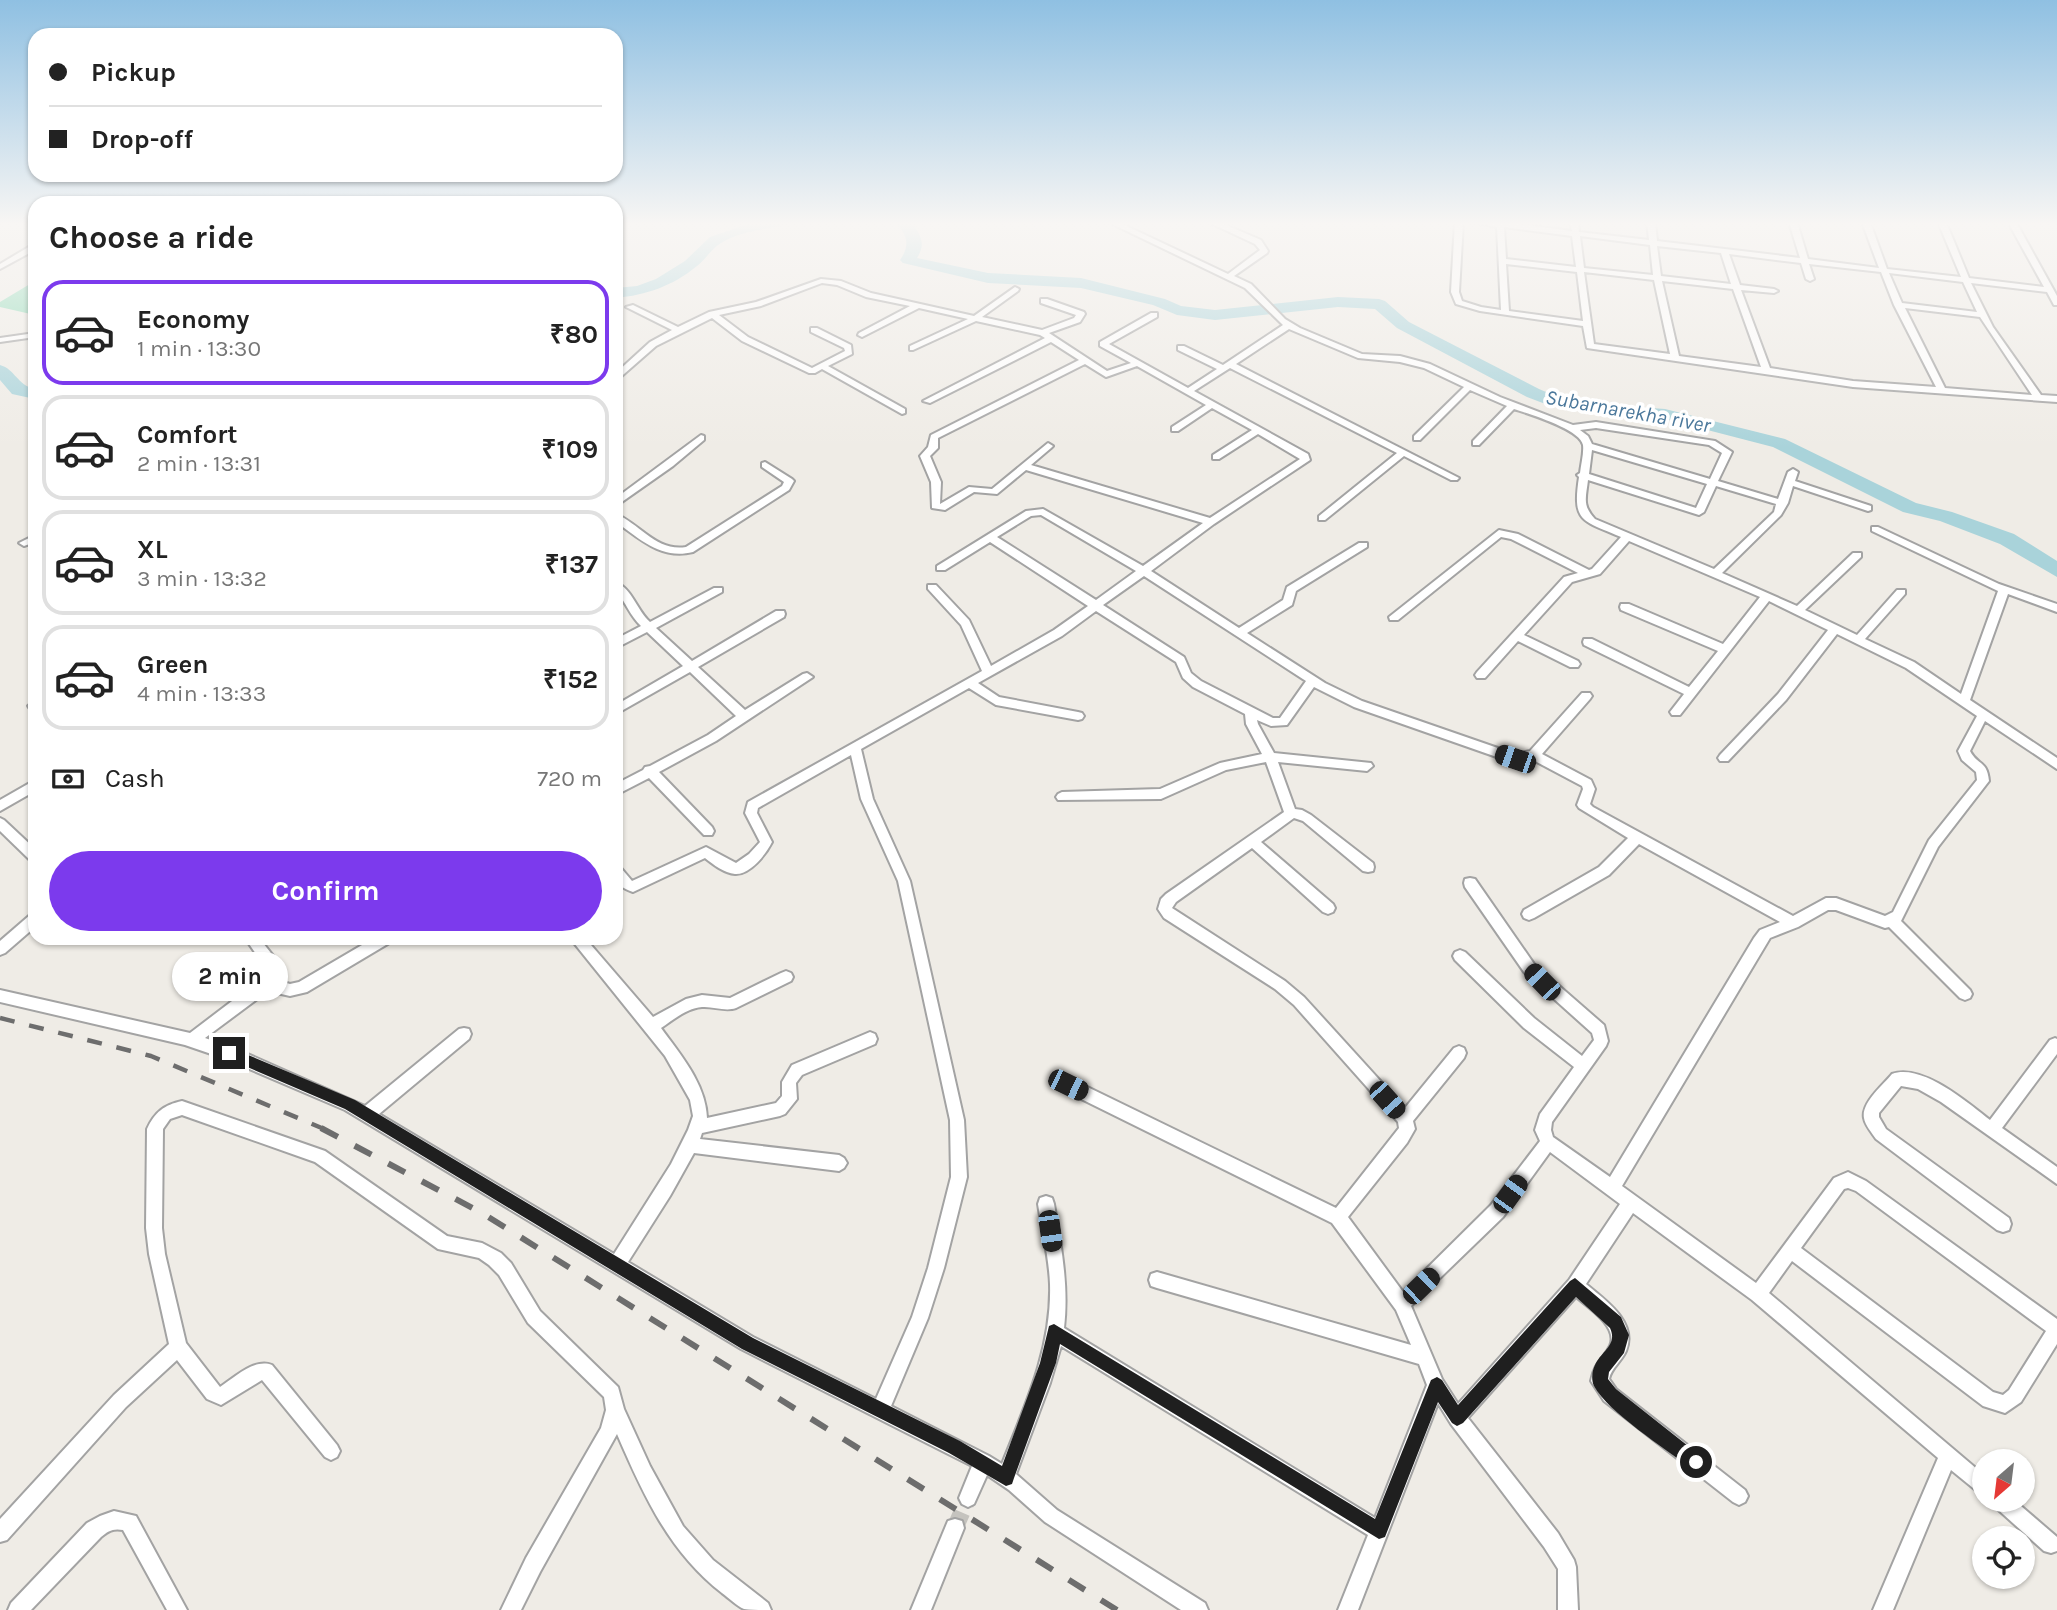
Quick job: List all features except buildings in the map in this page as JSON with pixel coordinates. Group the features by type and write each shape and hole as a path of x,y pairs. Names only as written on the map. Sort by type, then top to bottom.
{"street":[{"path":"623,372 653,344 678,330 712,314 777,297"},
{"path":"880,297 1043,334 1106,374 1136,364"},
{"path":"913,348 976,318 1004,297"},
{"path":"1261,297 1285,323 1350,353 1414,362 1572,428 1585,438 1588,446 1580,503 1583,512 1592,520 1767,596 1910,665 2054,759"},
{"path":"1456,297 1467,306 1587,324"},
{"path":"1504,297 1505,313"},
{"path":"1583,297 1590,346 1853,384 2057,399"},
{"path":"1661,297 1675,357"},
{"path":"1738,297 1766,370"},
{"path":"1894,297 1942,391"},
{"path":"1974,297 1983,315 2039,398"},
{"path":"1043,334 1077,320 1081,314 1044,301"},
{"path":"862,335 919,305"},
{"path":"1898,305 1983,315"},
{"path":"630,307 678,330"},
{"path":"712,314 738,335 809,371 824,367 847,354 850,349 814,330"},
{"path":"623,880 633,887 706,852 726,866 737,869 743,866 764,848 766,842 751,813 752,805 1040,644 1306,458 1103,344 1154,315"},
{"path":"1186,392 1285,323"},
{"path":"0,340 28,336"},
{"path":"927,401 1052,338"},
{"path":"1181,348 1225,366 1454,478"},
{"path":"1048,446 994,492 972,489 946,506 938,507 934,503 936,482 925,456 933,448 932,440 1085,361"},
{"path":"824,367 902,411"},
{"path":"1417,438 1469,386"},
{"path":"1175,429 1211,405"},
{"path":"1476,443 1513,405"},
{"path":"1572,428 1596,425 1712,443 1727,452 1702,510 1694,512 1582,475"},
{"path":"1216,457 1258,430"},
{"path":"623,497 649,477 680,460 702,438"},
{"path":"1588,446 1783,503"},
{"path":"1321,518 1404,452"},
{"path":"623,522 666,551 681,553 689,550 786,488 789,481 765,465"},
{"path":"1026,467 1211,522"},
{"path":"1715,574 1778,513 1791,477 1868,508"},
{"path":"941,568 1029,513 1043,513 1144,571 1312,681 1358,704 1515,759 1534,755 1586,696"},
{"path":"1875,529 2004,590 2057,608"},
{"path":"1394,617 1499,533 1514,536 1588,574"},
{"path":"990,537 1180,660 1187,675 1196,684 1251,712 1279,724 1312,681"},
{"path":"1482,676 1568,579 1596,572 1627,537"},
{"path":"24,543 28,541"},
{"path":"1238,633 1288,602 1291,589 1363,545"},
{"path":"1798,611 1857,555"},
{"path":"932,587 965,623 988,671"},
{"path":"623,640 718,590"},
{"path":"1964,700 2004,590"},
{"path":"623,592 638,617 744,716"},
{"path":"1858,640 1901,592"},
{"path":"1676,712 1767,596"},
{"path":"1625,607 1726,650"},
{"path":"623,706 780,614"},
{"path":"1724,758 1782,696 1835,629"},
{"path":"1517,636 1574,664"},
{"path":"1588,642 1691,693"},
{"path":"623,786 712,738 807,677"},
{"path":"969,682 996,701 1078,716"},
{"path":"1251,712 1252,724 1270,757 1291,814"},
{"path":"1613,1188 1765,934 1793,923 1826,904 1836,904 1885,922 1898,916 1933,844 1983,780 1982,770 1966,757 1964,751 1984,713"},
{"path":"855,747 869,806 890,845 904,881 957,1120 959,1147 959,1177 936,1268 920,1318 880,1410"},
{"path":"1534,755 1587,783 1589,789 1583,805 1793,923"},
{"path":"1062,797 1161,794 1224,766 1270,757 1367,766"},
{"path":"649,770 708,831"},
{"path":"0,806 28,789"},
{"path":"1338,1217 1402,1138 1407,1129 1405,1119 1299,1001 1280,985 1169,915 1165,909 1171,898 1291,814 1307,818 1368,867"},
{"path":"0,823 28,850"},
{"path":"1529,914 1604,871 1637,837"},
{"path":"1252,841 1328,908"},
{"path":"1470,884 1529,968 1599,1030 1601,1041 1545,1119 1543,1130 1548,1142 1758,1294 1972,1476"},
{"path":"1892,921 1965,994"},
{"path":"1,947 28,925"},
{"path":"192,1040 269,985 277,971 256,945"},
{"path":"269,985 290,990 302,988 374,945"},
{"path":"583,945 651,1026 697,1096 701,1113 690,1145 617,1265"},
{"path":"1460,956 1529,1023 1582,1065"},
{"path":"651,1026 686,1004 702,1001 731,1004 786,977"},
{"path":"0,996 119,1021 192,1040 350,1105 747,1343 983,1462 1051,1516 1198,1610"},
{"path":"366,1115 464,1034"},
{"path":"697,1127 780,1109 790,1099 789,1082 797,1070 870,1039"},
{"path":"1992,1130 2055,1045"},
{"path":"1405,1119 1459,1053"},
{"path":"2003,1224 1881,1134 1871,1118 1872,1110 1897,1079 1905,1078 1928,1086 2057,1176"},
{"path":"1068,1085 1338,1217 1402,1304 1437,1385 1457,1418 1551,1539 1567,1567 1568,1610"},
{"path":"331,1451 266,1371 258,1372 221,1396 213,1392 178,1347 157,1254 154,1228 155,1142 159,1119 169,1111 181,1108 320,1156 443,1244 482,1251 495,1259 505,1269 534,1317 612,1393 615,1410 651,1490 671,1525 706,1567 761,1610"},
{"path":"1402,1304 1497,1211 1548,1142"},
{"path":"690,1145 839,1163"},
{"path":"1758,1294 1790,1250 1839,1183 1848,1180 2057,1329 2015,1396 2005,1404 1989,1401 1790,1250"},
{"path":"1457,1418 1575,1286 1631,1201"},
{"path":"1006,1478 1048,1363 1054,1332 1058,1284 1046,1204"},
{"path":"1157,1280 1424,1357"},
{"path":"1575,1286 1615,1322 1621,1335 1619,1348 1601,1369 1600,1381 1610,1395 1739,1496"},
{"path":"1054,1332 1379,1531"},
{"path":"0,1534 120,1401 178,1347"},
{"path":"1348,1610 1437,1385"},
{"path":"511,1610 533,1565 609,1431 615,1410"},
{"path":"1883,1610 1948,1455"},
{"path":"968,1498 983,1462"},
{"path":"2014,1512 2051,1544"},
{"path":"18,1610 94,1530 108,1520 120,1519 129,1523 177,1610"},
{"path":"921,1610 956,1528"}],"green space":[{"path":"8,297 28,297 28,313 0,307 0,302"}],"waterway":[{"name":"Subarnarekha river","path":"1139,297 1177,310 1215,315 1338,302 1379,304 1403,325 1533,393 1554,401 1595,409 1665,414 1779,443 1910,508 1945,516 2007,539 2057,570"},
{"name":"Subarnarekha river","path":"0,370 18,390 28,392"}],"tunnel":[{"path":"955,1528 968,1498"}],"railway":[{"path":"0,1018 151,1056 324,1129"},
{"path":"321,1128 482,1213 1117,1610"}],"route":[{"path":"229,1053 350,1105 747,1343 955,1447 1006,1478 1048,1363 1054,1332 1379,1531 1437,1385 1457,1418 1575,1286 1615,1322 1621,1335 1619,1348 1601,1369 1600,1381 1610,1395 1696,1462"}]}
